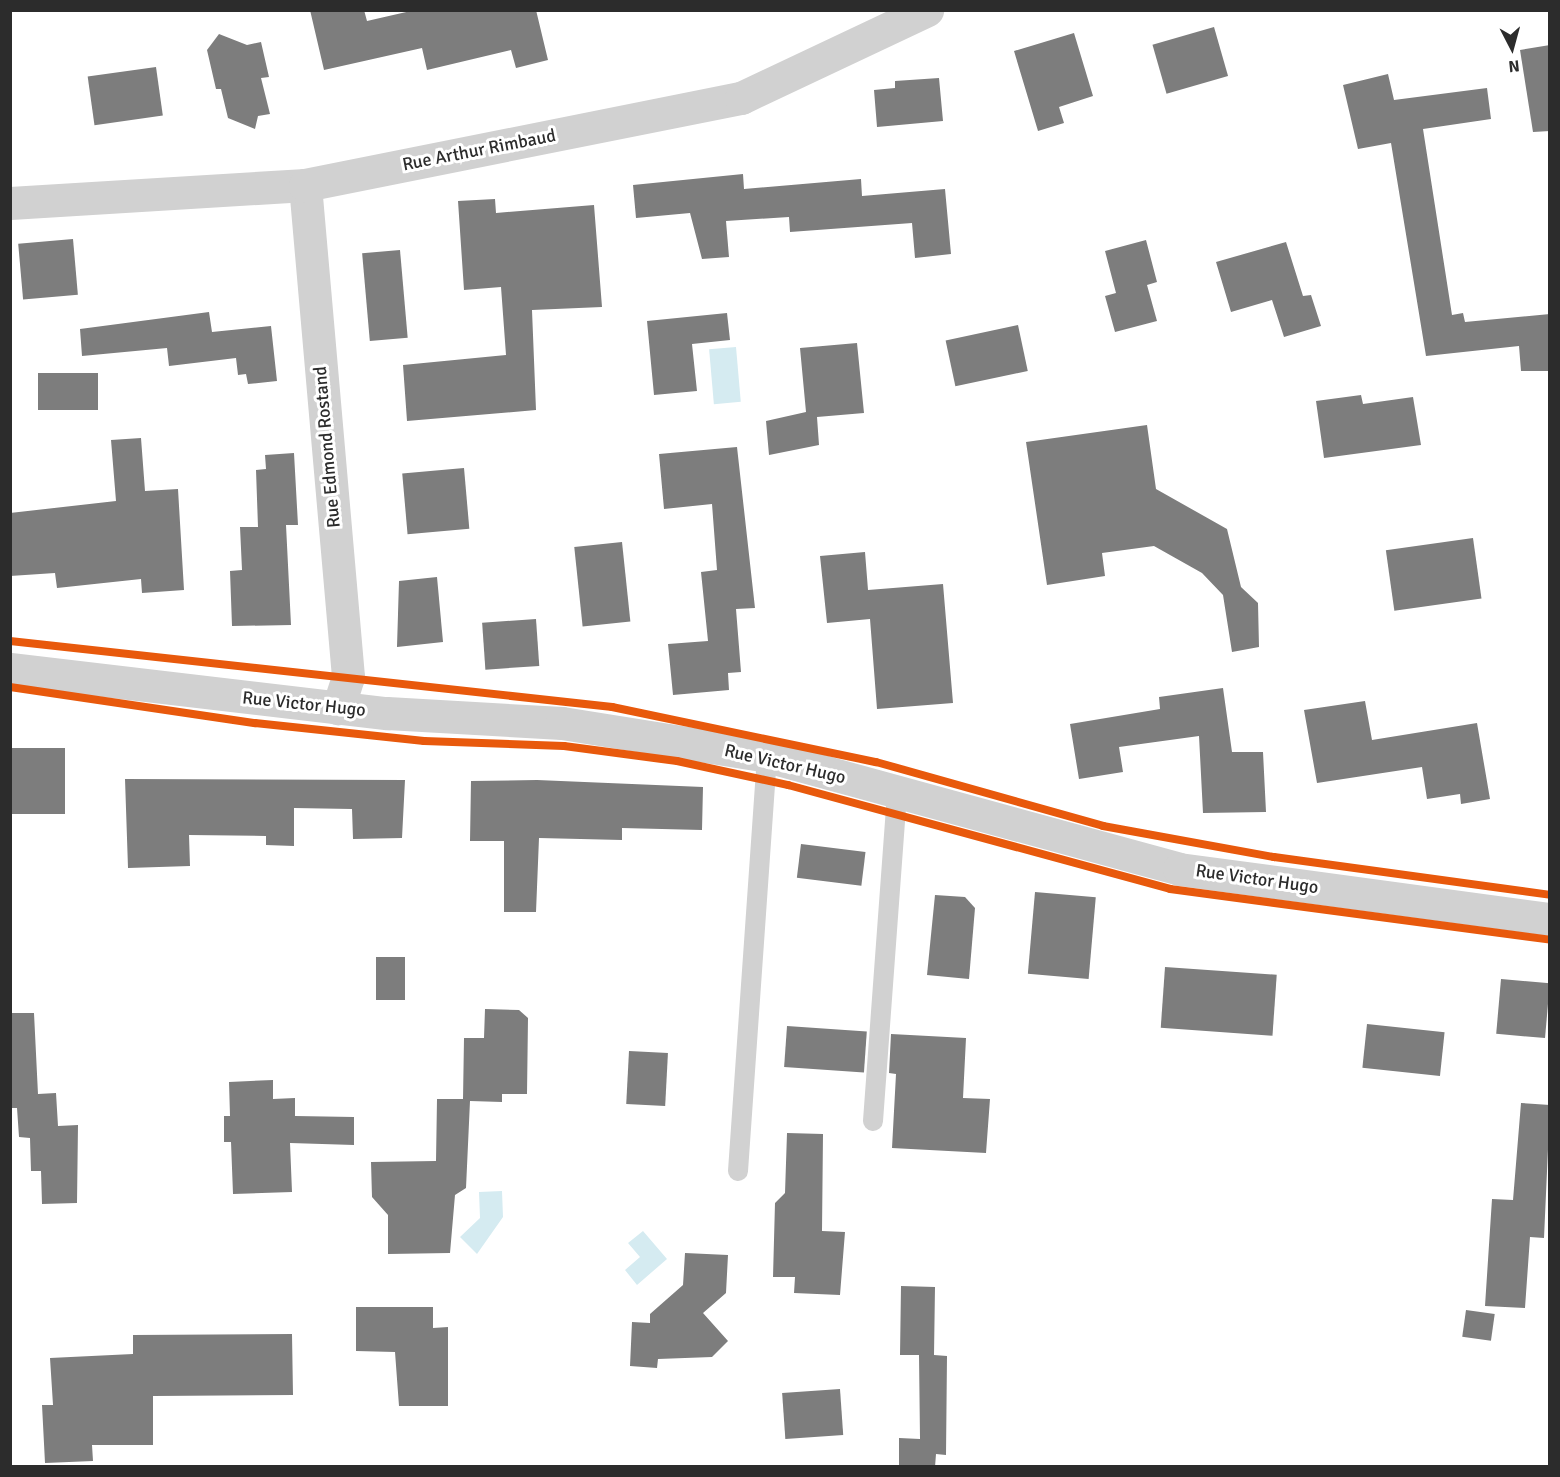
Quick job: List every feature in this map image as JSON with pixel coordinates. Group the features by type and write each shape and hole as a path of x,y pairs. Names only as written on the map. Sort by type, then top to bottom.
{"street":[{"name":"Rue Arthur Rimbaud","path":"10,203 305,185 741,98 927,10"},
{"name":"Rue Edmond Rostand","path":"305,185 348,677 338,708"},
{"name":"Rue Victor Hugo","path":"10,669 338,708 562,723 767,756 1179,869 1550,919"}],"lane":[{"path":"738,1171 767,756"},
{"path":"873,1121 897,792"}],"water":[{"path":"736,347 741,402 714,404 709,349"},
{"path":"502,1191 503,1217 477,1254 460,1237 480,1218 479,1192"},
{"path":"643,1231 667,1259 637,1285 625,1270 640,1257 628,1243"}],"building":[{"path":"310,10 364,10 367,21 415,10 536,10 548,60 516,68 511,50 427,70 422,48 324,70"},
{"path":"1214,27 1228,76 1167,94 1152,45"},
{"path":"1074,33 1093,96 1059,107 1064,123 1038,131 1014,51"},
{"path":"219,34 247,45 261,42 269,77 261,78 270,114 258,116 255,129 228,118 221,89 216,89 207,50"},
{"path":"1550,45 1550,131 1533,132 1520,50"},
{"path":"156,67 163,116 94,125 88,77"},
{"path":"1388,74 1394,100 1487,88 1491,119 1423,129 1452,315 1463,313 1465,322 1550,314 1550,371 1521,371 1519,346 1426,356 1391,143 1358,149 1343,85"},
{"path":"939,78 943,121 877,127 874,90 895,88 895,81"},
{"path":"743,174 744,189 861,179 862,196 945,189 951,254 915,258 912,223 790,232 789,217 726,221 729,257 702,259 690,213 636,218 633,185"},
{"path":"495,199 496,213 594,205 602,307 532,310 536,410 407,421 403,365 506,355 501,287 464,290 458,201"},
{"path":"73,239 78,295 23,300 18,244"},
{"path":"1146,240 1157,282 1147,285 1157,321 1115,332 1105,296 1116,293 1105,251"},
{"path":"1286,242 1303,296 1311,295 1321,326 1284,337 1272,300 1231,312 1216,262"},
{"path":"400,250 408,338 370,341 362,253"},
{"path":"209,312 212,332 271,326 277,381 248,384 246,374 238,375 236,358 169,366 167,348 82,356 80,329"},
{"path":"727,313 730,340 692,344 697,391 654,395 647,321"},
{"path":"1018,325 1028,371 955,386 946,340"},
{"path":"857,343 864,413 817,417 819,445 769,455 766,421 806,412 800,348"},
{"path":"38,373 98,373 98,410 38,410"},
{"path":"1361,395 1363,404 1413,397 1421,445 1324,458 1316,401"},
{"path":"1147,425 1156,489 1227,529 1241,587 1258,603 1259,647 1232,652 1223,595 1202,573 1154,546 1102,553 1105,576 1047,585 1026,442"},
{"path":"141,438 145,491 178,489 184,590 142,593 141,579 57,588 55,573 10,576 10,513 116,501 111,440"},
{"path":"737,447 755,608 736,609 741,672 728,673 729,690 673,695 668,644 708,641 701,572 717,570 712,504 664,509 659,454"},
{"path":"294,453 298,525 286,525 291,625 232,626 230,571 242,570 240,527 258,527 256,470 266,469 265,455"},
{"path":"464,468 469,529 408,534 402,473"},
{"path":"1473,538 1481,598 1394,611 1386,550"},
{"path":"622,542 630,622 583,627 574,547"},
{"path":"865,552 868,590 943,584 953,703 877,709 870,619 827,623 820,556"},
{"path":"437,577 443,642 397,647 399,581"},
{"path":"536,619 539,666 485,670 482,623"},
{"path":"1223,688 1232,752 1263,752 1266,812 1203,813 1199,736 1119,747 1123,772 1079,779 1070,724 1160,709 1159,697"},
{"path":"1365,701 1372,740 1477,723 1490,799 1461,804 1460,794 1427,799 1422,767 1317,783 1304,710"},
{"path":"10,748 65,748 65,814 10,814"},
{"path":"125,779 405,780 402,838 353,839 352,809 294,808 294,846 266,845 266,836 189,835 190,866 128,868"},
{"path":"537,780 703,787 702,830 622,828 622,840 539,838 536,912 504,912 504,841 470,841 471,781"},
{"path":"801,844 866,852 861,886 797,878"},
{"path":"1035,892 1096,897 1089,979 1028,974"},
{"path":"935,895 965,897 975,908 969,979 927,975"},
{"path":"376,957 405,957 405,1000 376,1000"},
{"path":"1165,967 1277,975 1272,1036 1161,1028"},
{"path":"1501,979 1550,983 1545,1038 1496,1034"},
{"path":"485,1009 519,1010 528,1018 527,1094 502,1094 502,1102 470,1101 466,1188 455,1195 450,1253 388,1254 388,1215 372,1197 371,1162 436,1161 437,1099 463,1099 464,1038 484,1038"},
{"path":"10,1013 34,1013 38,1094 56,1093 58,1126 78,1125 77,1203 42,1204 41,1171 31,1171 30,1138 19,1137 17,1108 10,1108"},
{"path":"1367,1024 1445,1032 1440,1076 1362,1068"},
{"path":"787,1026 867,1032 864,1072 784,1067"},
{"path":"891,1034 966,1038 963,1098 990,1099 986,1153 892,1148 896,1074 889,1073"},
{"path":"629,1051 668,1053 665,1106 626,1104"},
{"path":"273,1080 273,1099 295,1098 295,1116 354,1117 354,1145 290,1143 292,1192 233,1194 231,1142 224,1142 224,1116 230,1116 229,1082"},
{"path":"1521,1103 1550,1105 1544,1238 1530,1237 1525,1308 1485,1306 1492,1199 1513,1200"},
{"path":"787,1133 823,1134 822,1231 845,1232 840,1295 794,1293 795,1277 773,1277 775,1203 785,1193"},
{"path":"685,1253 728,1255 726,1293 703,1313 728,1341 712,1357 658,1359 657,1368 630,1366 632,1322 650,1323 650,1314 683,1285"},
{"path":"901,1286 935,1287 934,1355 947,1356 946,1455 936,1454 935,1467 899,1467 899,1438 920,1439 919,1355 900,1355"},
{"path":"356,1307 433,1307 433,1328 448,1327 448,1406 399,1406 395,1352 356,1351"},
{"path":"1466,1310 1495,1314 1491,1341 1462,1337"},
{"path":"292,1334 293,1395 153,1396 153,1445 92,1445 93,1461 45,1463 42,1405 53,1405 50,1358 133,1354 133,1335"},
{"path":"840,1389 843,1435 785,1439 782,1393"}],"cycle path":[{"path":"10,641 612,707 876,762 1103,826 1274,857 1550,895"},
{"path":"10,687 255,723 424,741 564,746 677,761 788,785 1170,889 1550,940"}]}
